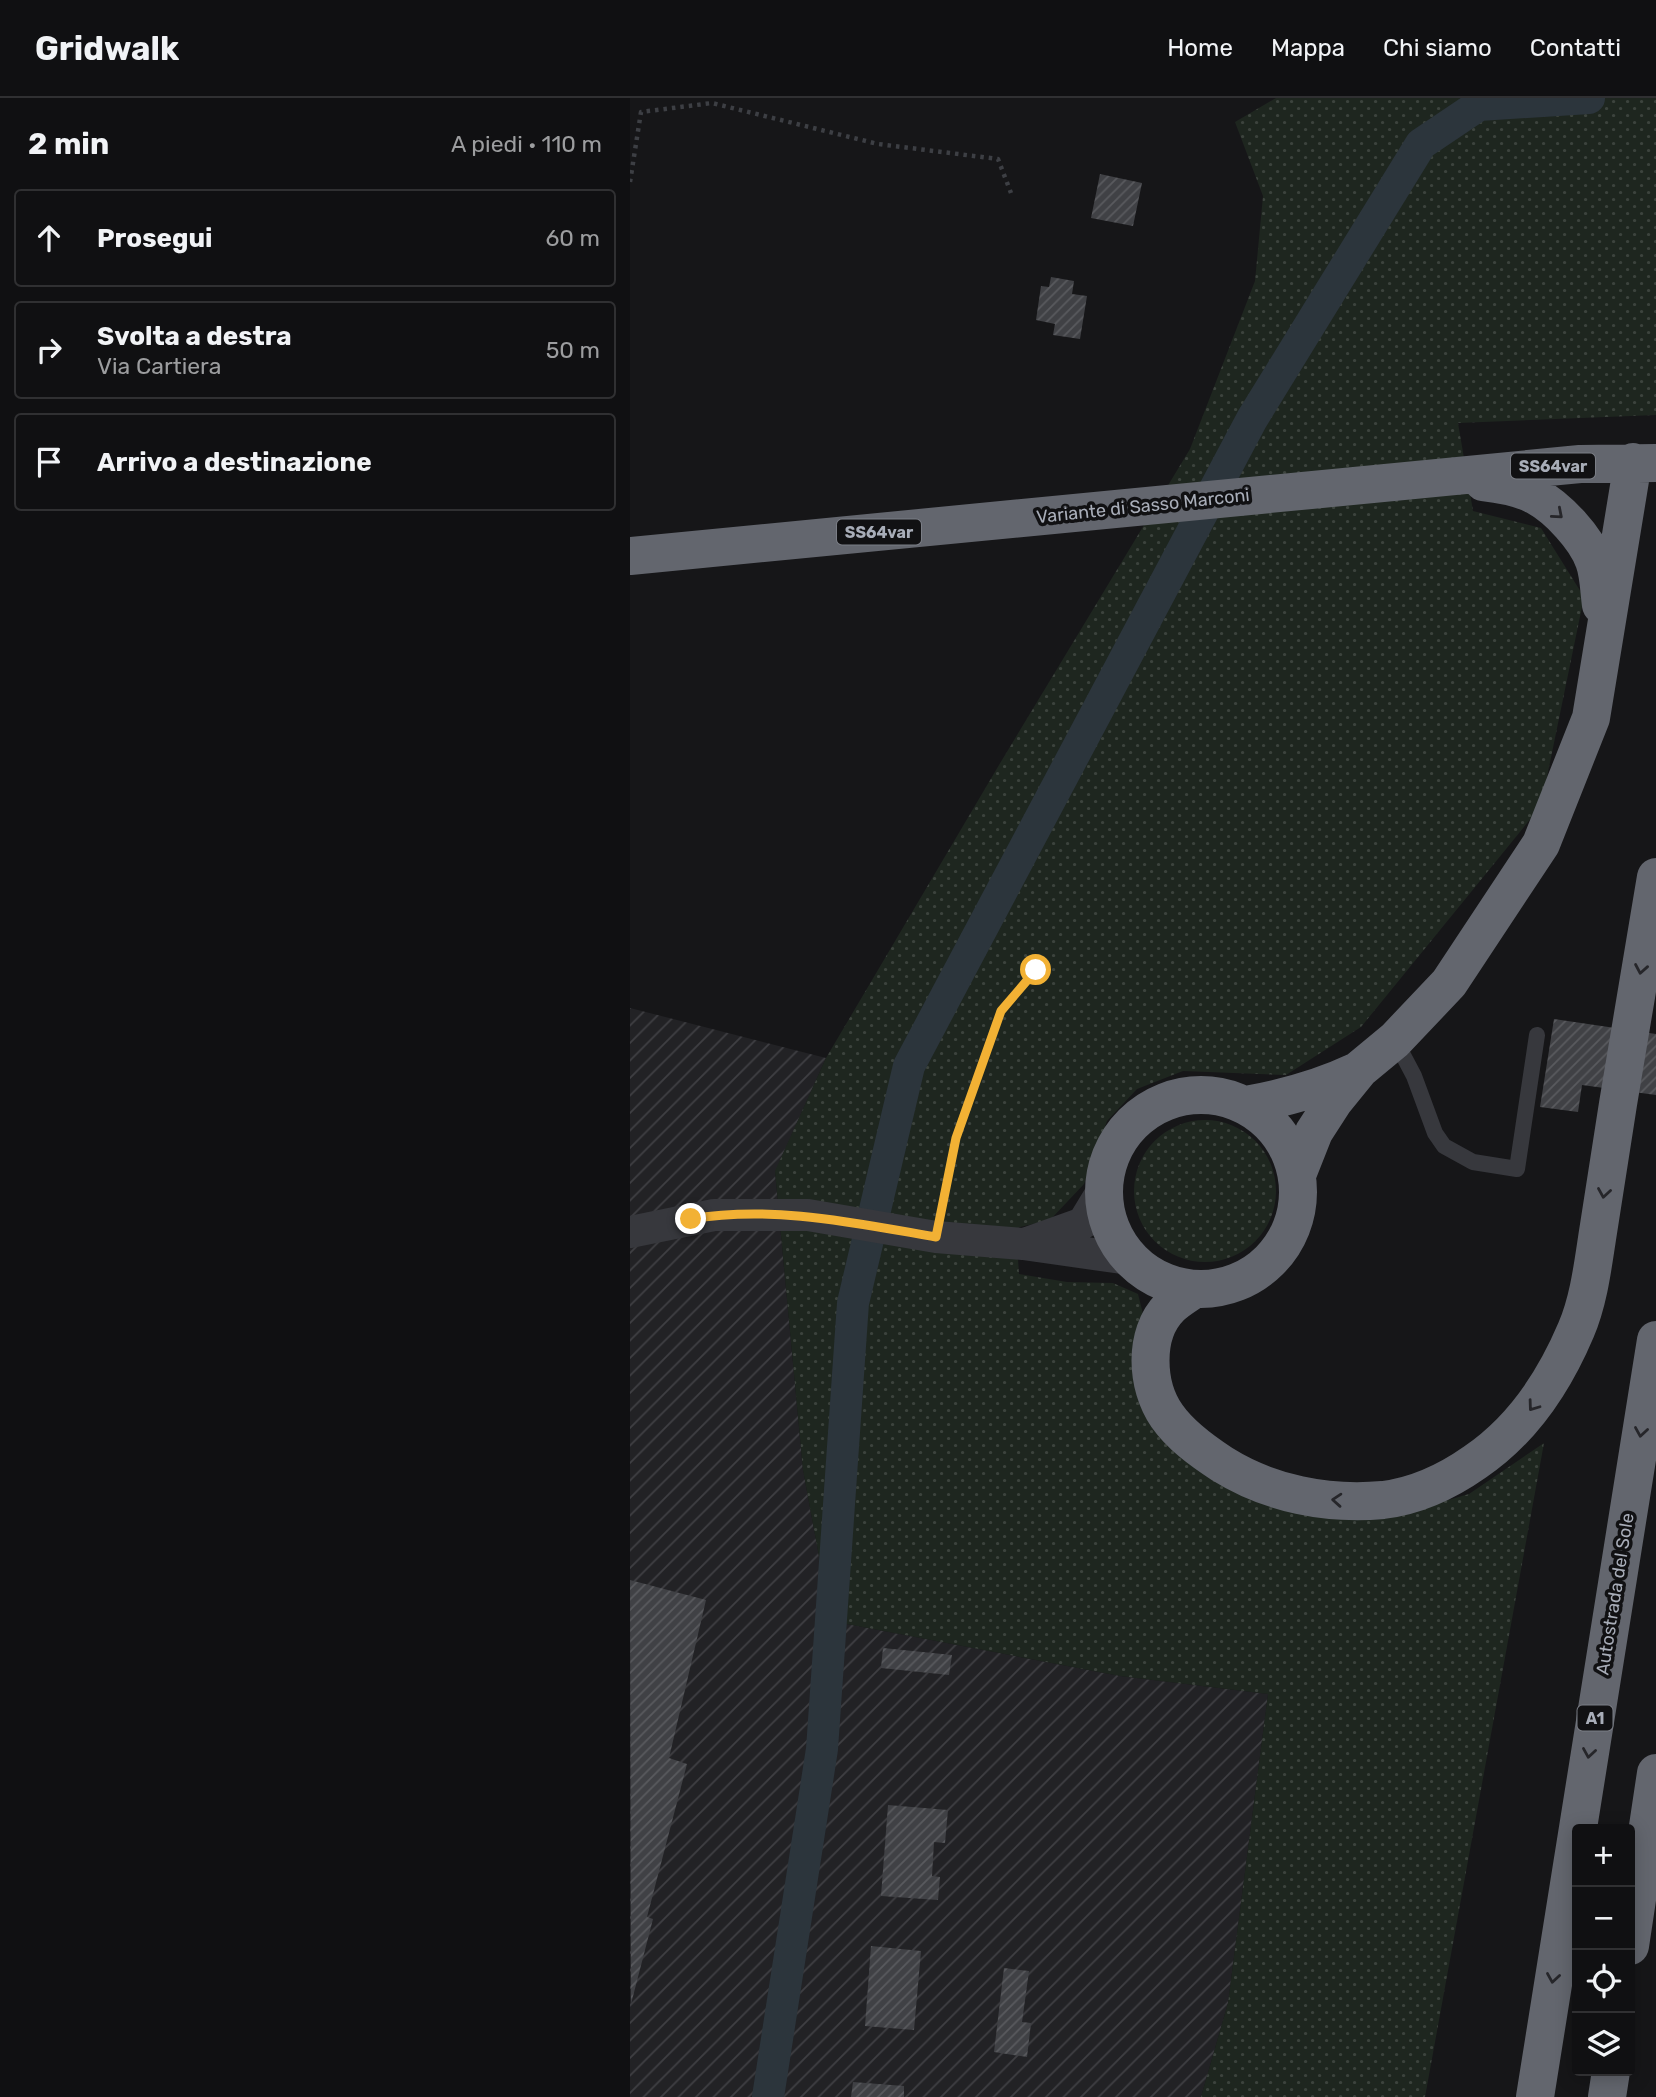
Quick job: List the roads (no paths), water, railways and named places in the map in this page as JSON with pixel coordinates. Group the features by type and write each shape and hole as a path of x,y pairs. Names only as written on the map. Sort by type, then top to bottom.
{"highway":[{"name":"Variante di Sasso Marconi","path":"630,556 1580,464 1644,463"},
{"path":"1297,1175 1314,1132 1334,1101 1360,1069 1395,1040 1449,983 1541,844 1591,718 1604,642 1644,463"},
{"path":"1450,477 1508,486 1537,496 1565,519 1587,545 1595,564 1604,642"},
{"path":"1193,1290 1169,1308 1152,1341 1152,1380 1167,1416 1180,1430 1196,1446 1244,1478 1287,1493 1326,1500 1362,1502 1399,1498 1436,1485 1490,1452 1532,1409 1555,1372 1580,1317 1593,1261 1656,877"},
{"path":"1246,1105 1290,1098 1325,1086 1360,1069"},
{"path":"1185,1095 1216,1095 1246,1105 1270,1123 1288,1146 1297,1175 1298,1205 1290,1233 1273,1258 1250,1276 1222,1287 1193,1290 1169,1285 1148,1274 1129,1259 1113,1236 1103,1179 1112,1149 1130,1123 1155,1105 1185,1095"},
{"name":"Autostrada del Sole","path":"1535,2097 1656,1340"},
{"path":"1635,1913 1656,1773"},
{"path":"1607,2097 1610,2076"}],"street":[{"path":"1023,1244 1083,1223 1103,1190"},
{"path":"630,1232 644,1227 714,1215 808,1215 921,1235 1023,1244 1129,1259"}],"lane":[{"path":"1395,1040 1414,1076 1435,1133 1444,1146 1473,1162 1517,1169 1537,1035"}],"waterway":[{"path":"768,2097 822,1749 853,1303 909,1066 1252,419 1421,144 1479,105 1589,98"}]}
